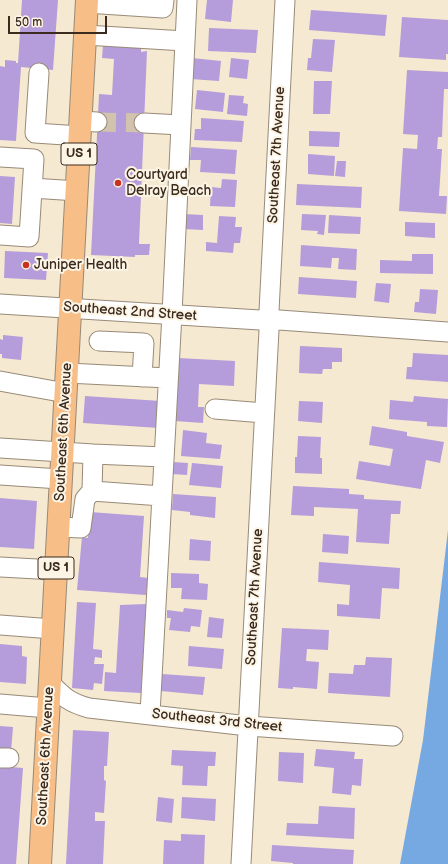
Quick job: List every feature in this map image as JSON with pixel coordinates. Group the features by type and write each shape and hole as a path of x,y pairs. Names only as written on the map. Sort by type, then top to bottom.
{"main road":[{"name":"Southeast 6th Avenue","path":"40,864 77,190 86,126 85,35 87,1"}],"street":[{"path":"87,1 163,8 164,0"},
{"path":"150,714 172,314 186,0"},
{"name":"Southeast 7th Avenue","path":"241,864 285,0"},
{"path":"85,35 185,41"},
{"path":"39,73 35,133 86,126"},
{"path":"144,123 181,125"},
{"path":"0,157 34,159 29,237 0,235"},
{"path":"32,188 77,190"},
{"name":"Southeast 2nd Street","path":"0,304 448,332"},
{"path":"99,341 144,343 142,377"},
{"path":"0,381 66,383 142,377 168,378"},
{"path":"215,409 264,413"},
{"path":"0,448 62,453 164,457"},
{"path":"58,527 82,528 85,499 92,491 93,454"},
{"path":"0,475 60,479"},
{"path":"92,491 162,496"},
{"path":"0,567 56,570"},
{"path":"0,625 53,629"},
{"name":"Southeast 3rd Street","path":"50,683 70,702 89,708 248,726 393,736"},
{"path":"0,704 48,708"}],"water":[{"path":"448,530 448,864 400,864 423,740"}],"building":[{"path":"22,0 58,0 53,70 21,67 16,141 0,140 0,66 5,67 5,60 16,61 16,63 18,63"},
{"path":"207,0 233,0 231,22 205,19"},
{"path":"311,10 387,15 385,36 309,30"},
{"path":"402,17 448,20 448,54 446,54 446,60 399,57"},
{"path":"209,28 258,30 256,53 208,51"},
{"path":"313,39 335,40 332,72 307,70 308,58 311,58"},
{"name":"Courtyard Delray Beach","path":"103,45 141,47 141,52 147,51 139,244 150,244 149,255 135,255 135,257 91,255 99,94 112,95 114,59 102,58"},
{"path":"192,58 221,61 219,81 190,79"},
{"path":"231,58 249,60 247,79 229,77"},
{"path":"407,70 448,72 448,89 444,89 442,137 438,137 437,149 442,149 439,196 447,196 446,214 399,211 403,148 417,149 418,135 403,134"},
{"path":"314,81 332,81 330,114 313,114"},
{"path":"197,90 225,93 223,112 195,109"},
{"path":"229,95 244,96 243,103 248,104 247,116 227,114"},
{"path":"201,118 244,121 242,142 194,140 195,129 201,129"},
{"path":"309,131 340,132 339,147 309,146"},
{"path":"191,147 237,150 235,174 200,172 201,160 190,160"},
{"path":"308,154 335,156 334,176 308,174"},
{"path":"337,161 346,161 345,177 335,176"},
{"path":"0,176 15,177 12,224 0,223"},
{"path":"222,179 237,180 235,207 210,206 211,187 221,188"},
{"path":"297,184 362,187 361,208 296,205"},
{"path":"183,214 203,215 203,230 183,229"},
{"path":"302,214 326,215 324,235 317,234 318,231 301,230"},
{"path":"329,215 361,217 360,234 328,233"},
{"path":"219,216 236,217 235,227 242,227 240,243 234,243 233,253 206,251 206,242 217,243"},
{"path":"405,222 435,223 435,238 405,236"},
{"path":"301,245 357,249 356,270 338,269 339,258 332,258 331,268 300,266"},
{"name":"Juniper Health","path":"5,251 48,253 46,280 4,278"},
{"path":"412,254 433,254 433,274 380,273 380,260 412,261"},
{"path":"299,277 357,281 356,298 298,294"},
{"path":"376,283 391,284 389,303 374,301"},
{"path":"420,289 438,290 436,314 414,312 415,302 419,302"},
{"path":"3,335 23,337 21,360 2,358 2,354 0,354 0,339 3,340"},
{"path":"300,346 342,348 342,362 332,362 332,369 323,369 322,374 299,373"},
{"path":"413,353 448,355 448,382 406,379 407,367 412,367"},
{"path":"178,358 235,361 234,386 199,384 198,407 204,407 203,423 175,421"},
{"path":"85,396 161,401 159,428 83,423"},
{"path":"414,396 448,399 447,427 427,426 427,422 389,419 390,400 413,402"},
{"path":"299,401 323,402 322,423 298,421"},
{"path":"372,426 407,432 407,436 444,442 440,463 426,460 421,489 356,479 359,461 390,466 393,449 369,445"},
{"path":"183,430 207,433 206,443 222,445 220,459 181,456"},
{"path":"298,436 321,437 320,458 322,458 322,474 295,473 295,457 297,457"},
{"path":"173,462 188,463 187,475 172,474"},
{"path":"192,463 223,466 221,488 189,485"},
{"path":"293,486 349,489 349,494 364,495 364,499 401,501 400,514 391,514 389,544 356,542 358,509 314,507 314,516 291,515"},
{"path":"173,494 216,497 215,518 190,515 190,512 172,510"},
{"path":"0,498 37,501 34,549 0,547"},
{"path":"90,512 144,516 140,577 148,578 146,595 77,590 82,537 88,538"},
{"path":"323,534 349,536 348,554 322,552"},
{"path":"190,539 211,541 210,561 189,560"},
{"path":"319,562 400,568 399,589 382,588 380,619 337,616 337,604 349,605 350,585 318,582"},
{"path":"171,573 199,574 199,583 208,584 207,600 181,599 182,588 171,588"},
{"path":"77,602 96,603 93,649 102,650 102,658 95,657 94,664 104,664 102,684 94,683 93,690 72,688"},
{"path":"146,604 141,693 104,691 105,672 116,673 120,605"},
{"path":"184,608 202,610 200,627 191,626 190,632 169,630 171,618 167,618 167,610 183,612"},
{"path":"209,617 224,619 222,638 207,637"},
{"path":"282,628 329,630 328,650 307,649 306,661 319,662 317,689 293,687 293,689 278,688"},
{"path":"0,644 22,646 22,656 27,657 26,684 0,682"},
{"path":"189,646 224,649 222,669 188,666"},
{"path":"366,657 392,658 390,697 328,693 329,673 353,674 354,665 365,665"},
{"path":"162,674 205,677 203,695 161,691"},
{"path":"0,726 13,727 11,752 0,751"},
{"path":"73,730 109,732 107,766 104,766 104,780 106,781 104,813 95,812 95,821 105,821 103,864 66,864"},
{"path":"316,749 355,752 354,759 363,759 361,786 352,785 351,795 332,793 334,768 314,766"},
{"path":"172,750 216,752 215,766 208,766 207,786 182,785 183,766 171,765"},
{"path":"279,752 304,753 303,783 278,781"},
{"path":"0,766 23,768 16,864 0,864"},
{"path":"158,797 174,799 172,823 156,821"},
{"path":"182,797 216,799 215,821 181,818"},
{"path":"319,806 355,808 354,839 286,835 287,823 318,824"},
{"path":"181,834 205,835 204,864 163,864 164,840 181,841"},
{"path":"272,845 354,850 353,864 293,864 271,861"}],"tunnel":[{"path":"97,122 144,123"}],"place":[{"name":"Courtyard Delray Beach","path":"118,183"},
{"name":"Juniper Health","path":"26,265"}]}
